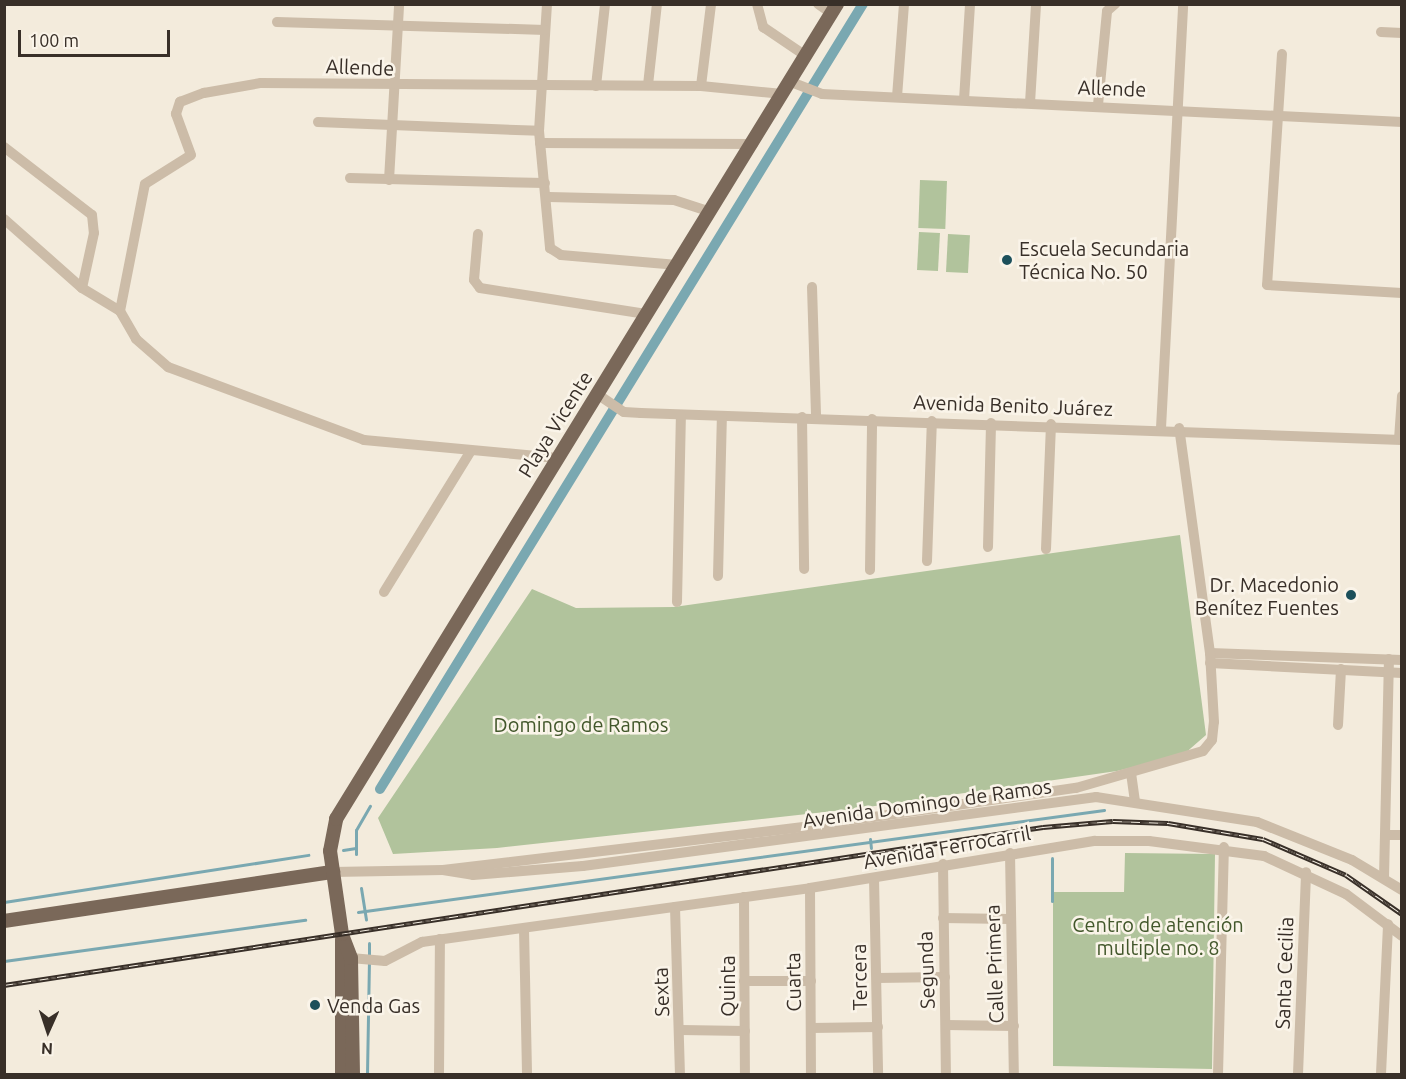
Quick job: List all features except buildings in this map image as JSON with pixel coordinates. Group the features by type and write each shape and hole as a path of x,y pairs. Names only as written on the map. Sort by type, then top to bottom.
{"main road":[{"name":"Playa Vicente","path":"342,934 333,872 332,830 353,787 783,94 797,85 806,56 834,9"},
{"path":"4,921 333,872"},
{"path":"342,934 351,958 353,1074"},
{"path":"342,934 342,1074"}],"street":[{"path":"389,180 399,4"},
{"path":"547,4 539,137 549,197 554,253 678,265"},
{"path":"596,86 605,4"},
{"path":"648,85 657,4"},
{"path":"701,86 711,4"},
{"path":"757,4 763,27 806,56"},
{"path":"818,4 834,9"},
{"path":"897,97 904,4"},
{"path":"964,100 970,4"},
{"path":"1030,103 1036,4"},
{"path":"1098,105 1107,11 1115,4"},
{"path":"1161,428 1183,4"},
{"path":"277,22 545,30"},
{"path":"1381,32 1401,33"},
{"path":"1282,54 1267,285 1401,293"},
{"name":"Allende","path":"120,311 145,184 191,155 176,114 180,102 261,83 542,88 701,86 783,94"},
{"name":"Allende","path":"797,85 822,94 1098,105 1401,122"},
{"path":"318,122 392,123 539,137 753,144"},
{"path":"4,147 92,215 94,233 82,288"},
{"path":"350,178 545,183"},
{"path":"549,197 674,200 710,212"},
{"path":"4,219 82,288 120,311 136,339 168,367 364,440 471,452 557,458"},
{"path":"478,234 474,279 480,288 646,315"},
{"path":"812,287 816,417"},
{"name":"Avenida Benito Juárez","path":"597,394 624,412 722,417 816,417 1051,424 1400,440"},
{"path":"1400,440 1401,396"},
{"path":"677,602 681,415"},
{"path":"718,576 722,417"},
{"path":"802,417 804,569"},
{"path":"870,570 872,419"},
{"path":"927,561 932,421"},
{"path":"988,547 991,423"},
{"path":"1046,549 1051,424"},
{"path":"1077,794 1131,773 1190,758 1212,740 1210,658 1179,429"},
{"path":"384,592 471,452"},
{"path":"1210,658 1401,660"},
{"path":"1210,658 1401,674"},
{"path":"1384,878 1387,835 1389,659"},
{"path":"1338,725 1341,669"},
{"path":"1131,773 1135,800"},
{"name":"Avenida Domingo de Ramos","path":"442,870 473,875 583,866 864,832 1077,794"},
{"name":"Avenida Domingo de Ramos","path":"333,872 442,870 1077,794 1135,800 1257,822 1304,838 1384,878 1401,890"},
{"path":"862,820 864,832"},
{"path":"1387,835 1401,835"},
{"name":"Avenida Ferrocarril","path":"351,958 385,961 440,939 810,888 943,864 1095,841 1224,847 1306,872 1388,924 1401,936"},
{"path":"1218,1074 1224,847"},
{"name":"Calle Primera","path":"1010,853 1014,1074"},
{"path":"582,854 583,866"},
{"name":"Segunda","path":"943,864 946,1074"},
{"name":"Santa Cecilia","path":"1298,1074 1306,872"},
{"name":"Tercera","path":"874,878 878,1074"},
{"name":"Cuarta","path":"810,888 811,1074"},
{"name":"Quinta","path":"744,897 745,1074"},
{"name":"Sexta","path":"675,907 681,1030 680,1074"},
{"path":"943,918 1010,919"},
{"path":"1381,1074 1388,924"},
{"path":"524,929 527,1074"},
{"path":"439,1074 440,939"},
{"path":"877,978 945,977"},
{"path":"744,981 811,981"},
{"path":"946,1025 1014,1026"},
{"path":"812,1028 878,1027"},
{"path":"681,1030 745,1031"}],"green space":[{"path":"920,180 947,181 945,229 918,228"},
{"path":"919,232 940,233 938,271 917,270"},
{"path":"948,234 970,235 968,273 946,272"},
{"name":"Domingo de Ramos","path":"1180,535 1206,735 1183,755 1117,771 861,808 497,848 393,854 378,818 532,589 576,608 674,607"},
{"name":"Centro de atención multiple no. 8","path":"1125,853 1215,854 1212,1069 1053,1066 1053,892 1124,892"}],"waterway":[{"path":"380,789 863,4"},
{"path":"356,854 356,830 370,806"},
{"path":"358,912 1104,810"},
{"path":"870,839 871,848"},
{"path":"343,850 356,848"},
{"path":"4,902 308,855"},
{"path":"1052,858 1052,901"},
{"path":"874,861 875,868"},
{"path":"361,888 366,920"},
{"path":"4,961 305,920"},
{"path":"369,943 369,956"},
{"path":"367,1074 369,962"}],"railway":[{"path":"4,985 1043,827 1113,821 1168,823 1263,839 1346,875 1402,914"}],"place":[{"name":"Escuela Secundaria Técnica No. 50","path":"1007,260"},
{"name":"Dr. Macedonio Benítez Fuentes","path":"1351,595"},
{"name":"Venda Gas","path":"315,1005"}]}
